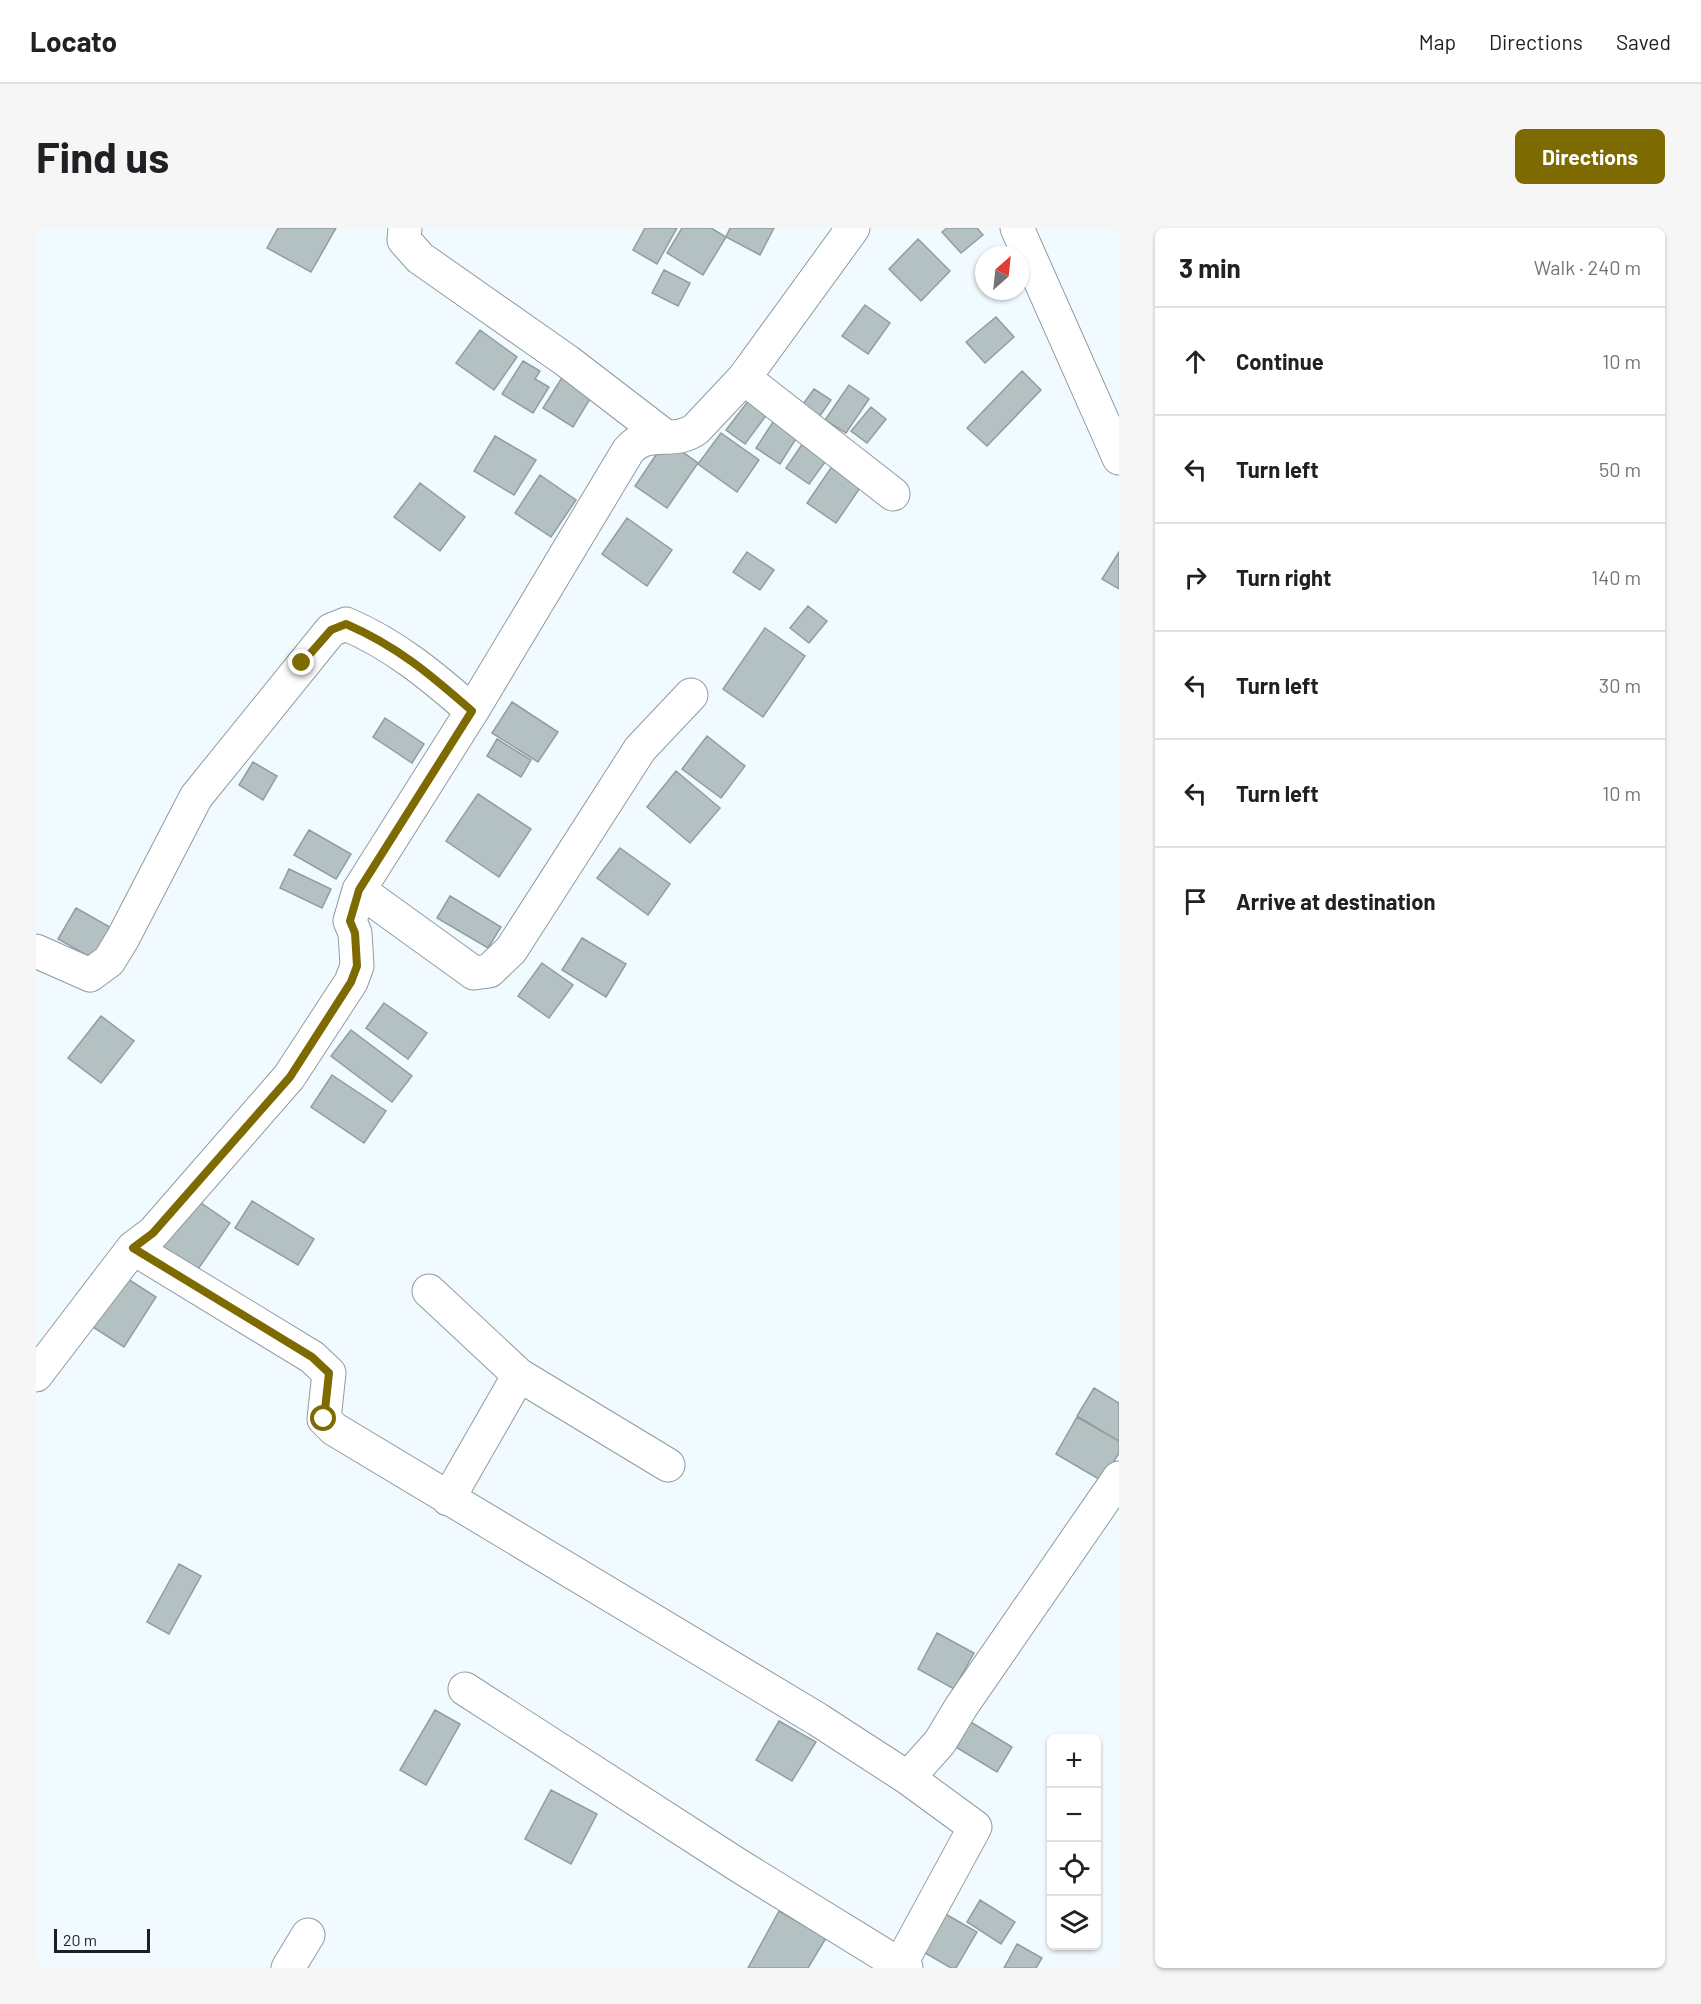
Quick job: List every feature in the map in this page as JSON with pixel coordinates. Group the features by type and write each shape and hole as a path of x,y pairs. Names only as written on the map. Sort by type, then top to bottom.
{"street":[{"path":"405,228 404,240 420,258 567,361 666,437"},
{"path":"36,1375 133,1248 153,1233 290,1077 351,982 357,966 355,933 350,921 359,890 472,711 628,451 642,438 688,435 744,378 852,228"},
{"path":"1017,228 1119,458"},
{"path":"744,378 892,494"},
{"path":"36,951 90,975 109,961 196,797 331,630 346,624 380,639 420,665 472,711"},
{"path":"359,890 474,973 489,971 511,950 640,749 691,695"},
{"path":"133,1248 312,1357 329,1373 324,1419 329,1424 448,1499 817,1719 908,1778 975,1827 903,1966 741,1867 465,1689"},
{"path":"429,1291 519,1375 668,1466"},
{"path":"448,1499 519,1375"},
{"path":"908,1778 940,1742 961,1707 1119,1478"},
{"path":"288,1968 308,1935"}],"building":[{"path":"278,228 336,228 311,272 267,248"},
{"path":"645,228 677,228 657,264 633,250"},
{"path":"682,228 711,228 726,237 703,275 667,253"},
{"path":"730,228 774,228 760,255 726,237"},
{"path":"947,228 977,228 983,235 961,253 942,232"},
{"path":"918,239 950,271 921,301 889,269"},
{"path":"664,270 690,283 678,306 652,293"},
{"path":"865,305 890,323 868,354 842,336"},
{"path":"996,317 1014,337 985,363 966,342"},
{"path":"480,330 517,357 494,390 456,363"},
{"path":"523,361 540,371 535,379 549,387 533,413 502,394"},
{"path":"1022,371 1041,390 987,446 967,428"},
{"path":"563,376 593,394 573,427 543,408"},
{"path":"849,385 869,399 846,433 825,420"},
{"path":"814,389 831,400 815,423 798,411"},
{"path":"752,396 770,410 745,444 726,430"},
{"path":"871,407 886,419 867,443 851,431"},
{"path":"775,419 799,434 780,464 756,448"},
{"path":"721,433 759,460 737,492 698,464"},
{"path":"495,436 536,460 514,495 474,471"},
{"path":"807,437 831,454 809,484 786,468"},
{"path":"666,440 698,463 667,508 635,486"},
{"path":"833,465 862,485 836,523 807,503"},
{"path":"540,475 576,500 551,537 515,513"},
{"path":"420,483 465,517 440,551 394,517"},
{"path":"627,518 672,550 647,586 602,554"},
{"path":"747,552 774,570 760,590 733,572"},
{"path":"1119,552 1119,589 1102,579"},
{"path":"808,606 827,621 809,643 790,628"},
{"path":"765,628 805,656 763,717 723,689"},
{"path":"512,702 558,732 538,762 492,733"},
{"path":"385,718 424,744 412,763 373,737"},
{"path":"707,736 745,766 721,798 682,769"},
{"path":"497,739 531,760 521,777 487,756"},
{"path":"253,762 277,776 263,800 239,785"},
{"path":"676,771 720,808 690,843 647,807"},
{"path":"478,794 531,829 499,877 446,841"},
{"path":"309,830 351,854 336,879 294,855"},
{"path":"620,848 670,884 648,915 597,878"},
{"path":"289,869 331,889 322,908 280,888"},
{"path":"450,896 501,927 488,948 437,918"},
{"path":"76,908 115,930 97,961 58,939"},
{"path":"582,938 626,964 606,997 562,970"},
{"path":"542,963 573,985 549,1018 518,996"},
{"path":"384,1003 427,1033 408,1059 366,1028"},
{"path":"101,1016 134,1041 101,1083 68,1058"},
{"path":"351,1030 412,1076 392,1102 331,1056"},
{"path":"332,1075 386,1111 364,1143 311,1107"},
{"path":"194,1198 230,1223 196,1272 161,1248"},
{"path":"252,1201 314,1239 298,1265 235,1228"},
{"path":"117,1272 156,1297 124,1347 85,1322"},
{"path":"1094,1388 1119,1403 1119,1441 1077,1416"},
{"path":"1077,1417 1119,1441 1119,1453 1102,1481 1056,1454"},
{"path":"179,1564 201,1576 169,1634 147,1622"},
{"path":"937,1633 974,1653 954,1689 918,1669"},
{"path":"435,1710 460,1724 426,1785 400,1770"},
{"path":"779,1721 816,1742 792,1781 756,1760"},
{"path":"969,1721 1012,1747 997,1772 954,1746"},
{"path":"551,1790 597,1814 571,1864 525,1839"},
{"path":"980,1900 1015,1922 1001,1944 967,1922"},
{"path":"779,1911 826,1938 808,1968 748,1968"},
{"path":"942,1912 977,1932 956,1968 951,1968 920,1950"},
{"path":"1017,1944 1042,1958 1036,1968 1004,1968"}],"route":[{"path":"302,663 331,630 346,624 380,639 420,665 472,711 359,890 350,921 355,933 357,966 351,982 290,1077 153,1233 133,1248 312,1357 329,1373 324,1419"}]}
